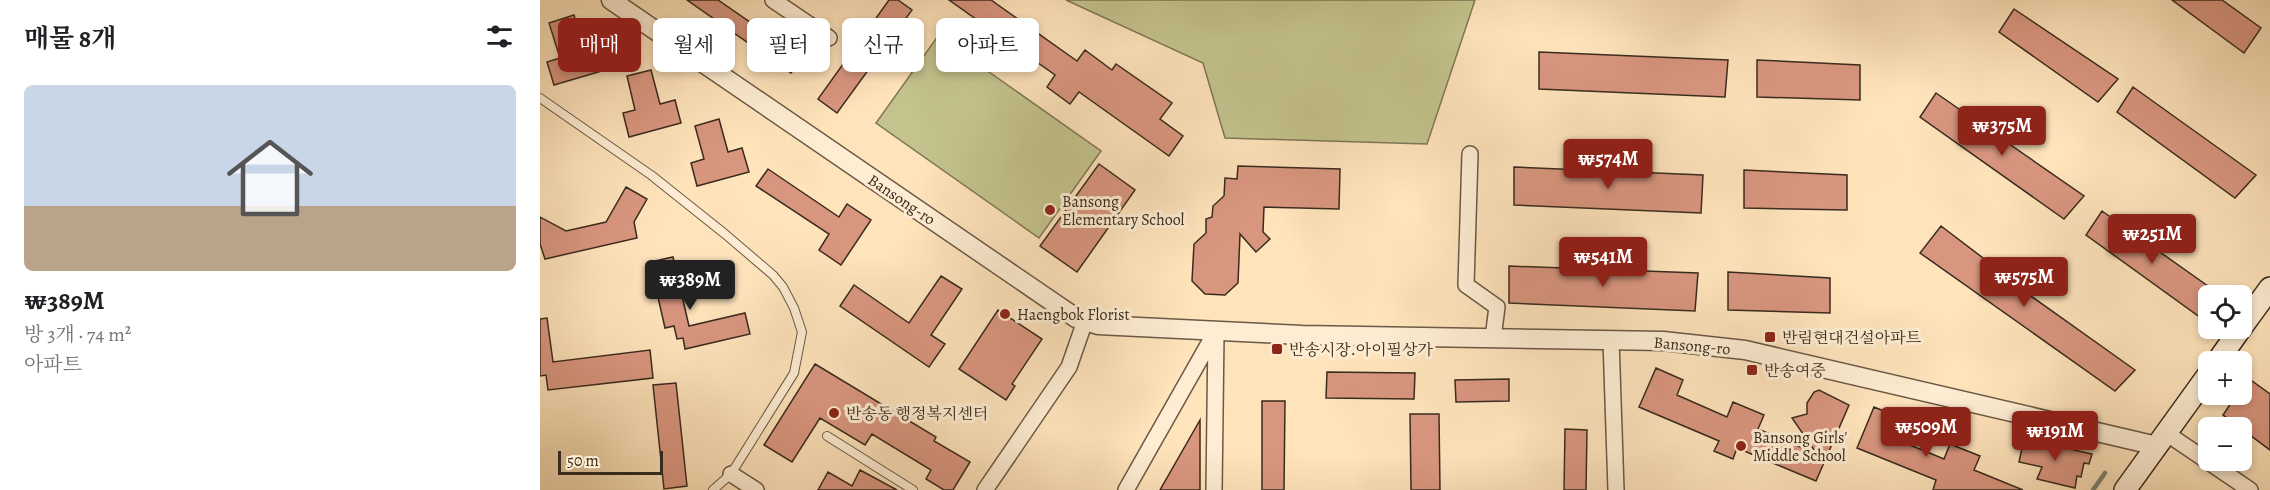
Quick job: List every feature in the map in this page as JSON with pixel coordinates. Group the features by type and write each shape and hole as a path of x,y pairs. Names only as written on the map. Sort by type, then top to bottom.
{"main road":[{"path":"2252,313 2270,288"},
{"path":"2125,490 2198,389"}],"street":[{"name":"Bansong-ro","path":"610,0 1076,318 1098,325 1216,331 1663,341 1745,350 2162,440"},
{"path":"773,0 800,18"},
{"path":"1470,154 1466,285 1497,306 1493,338"},
{"path":"985,490 1068,367 1085,321"},
{"path":"1126,490 1216,331"},
{"path":"1214,490 1216,331"},
{"path":"1611,340 1617,490"},
{"path":"2162,440 2240,488"},
{"path":"731,474 756,490"}],"lane":[{"path":"540,98 651,175 725,234 773,275 783,287 802,332 794,374 731,474 713,490"},
{"path":"827,436 913,490"}],"shaded area":[{"path":"1066,0 1475,0 1427,144 1225,138 1203,63"},
{"path":"936,39 936,72 989,72 1101,151 1039,238 876,123 912,72 924,72 924,56"}],"building":[{"path":"687,0 718,0 747,20 747,42 735,34 735,18 713,18"},
{"path":"889,0 898,0 912,10 906,18 876,18"},
{"path":"949,0 991,0 1016,18 974,18"},
{"path":"2172,0 2222,0 2261,28 2244,53"},
{"path":"2014,9 2118,79 2098,102 1999,32"},
{"path":"558,20 558,52 549,23"},
{"path":"1039,34 1077,61 1085,50 1112,70 1116,64 1172,103 1160,119 1183,136 1169,156 1079,92 1070,104 1047,87 1055,75 1039,64"},
{"path":"1539,52 1728,60 1725,97 1539,89"},
{"path":"558,59 558,72 598,72 554,85 547,62"},
{"path":"1757,60 1860,65 1860,100 1757,97"},
{"path":"842,66 842,72 867,72 837,113 818,99"},
{"path":"651,70 660,104 675,100 681,123 629,137 623,113 635,110 627,76"},
{"path":"2133,87 2256,175 2235,198 2117,112"},
{"path":"1936,93 2084,196 2064,219 1920,117"},
{"path":"719,119 728,152 742,148 749,172 697,186 691,163 704,159 695,126"},
{"path":"1099,164 1135,190 1077,272 1040,246"},
{"path":"1238,166 1340,169 1339,209 1264,207 1263,232 1270,239 1256,252 1240,234 1238,283 1225,295 1205,294 1192,281 1194,244 1206,233 1206,219 1212,217 1213,206 1224,196 1225,178 1237,179"},
{"path":"1514,167 1703,175 1701,213 1514,205"},
{"path":"768,169 839,217 847,204 871,220 841,265 819,250 829,234 756,186"},
{"path":"1744,170 1847,175 1847,210 1744,208"},
{"path":"626,187 647,199 634,222 637,238 545,259 540,244 540,217 566,231 606,222"},
{"path":"2102,211 2206,285 2198,285 2198,316 2086,235"},
{"path":"1941,226 2016,283 2014,284 2135,370 2115,391 1920,253"},
{"path":"673,257 689,326 745,313 750,334 685,349 683,338 677,339 674,326 665,328 650,262"},
{"path":"1509,266 1698,273 1695,311 1509,303"},
{"path":"1728,272 1830,278 1830,313 1728,310"},
{"path":"941,276 962,289 931,335 945,344 929,367 840,306 854,285 909,323"},
{"path":"998,310 1042,339 1012,384 1015,386 1006,400 959,369"},
{"path":"547,318 553,362 650,350 653,378 548,390 546,375 540,376 540,319"},
{"name":"반송동 행정복지센터","path":"815,364 936,437 934,441 970,462 953,490 944,490 926,479 931,470 872,434 865,445 820,418 792,462 764,445"},
{"path":"1656,368 1683,380 1677,395 1727,417 1733,402 1764,415 1758,429 1817,454 1792,418 1807,414 1807,403 1814,392 1819,390 1849,405 1816,481 1737,448 1733,459 1714,451 1719,441 1639,407"},
{"path":"1327,372 1415,373 1414,399 1326,398"},
{"path":"1509,379 1509,401 1456,402 1455,380"},
{"path":"2252,381 2270,394 2270,450 2252,437 2252,417 2226,417 2223,415 2230,405 2252,405"},
{"path":"676,383 687,486 664,489 653,385"},
{"path":"1262,401 1285,401 1284,490 1262,490"},
{"path":"1874,407 1901,418 1893,438 1944,459 1950,444 1980,456 1974,470 2023,490 1933,490 1936,480 1857,448"},
{"path":"1410,414 1439,414 1440,490 1411,490"},
{"path":"1200,420 1200,490 1160,490"},
{"path":"1565,429 1587,430 1586,490 1564,490"},
{"path":"2024,439 2092,454 2089,464 2084,463 2081,477 2077,476 2075,488 2037,479 2042,467 2019,462"},
{"path":"860,470 897,490 818,490 828,472 852,486"}],"waterway":[{"path":"2093,490 2105,473"}],"place":[{"name":"Bansong Elementary School","path":"1050,210"},
{"name":"Haengbok Florist","path":"1005,314"},
{"name":"반림현대건설아파트","path":"1770,337"},
{"name":"반송시장.아이필상가","path":"1277,349"},
{"name":"반송여중","path":"1752,370"},
{"name":"반송동 행정복지센터","path":"834,413"},
{"name":"Bansong Girls' Middle School","path":"1741,446"}]}
